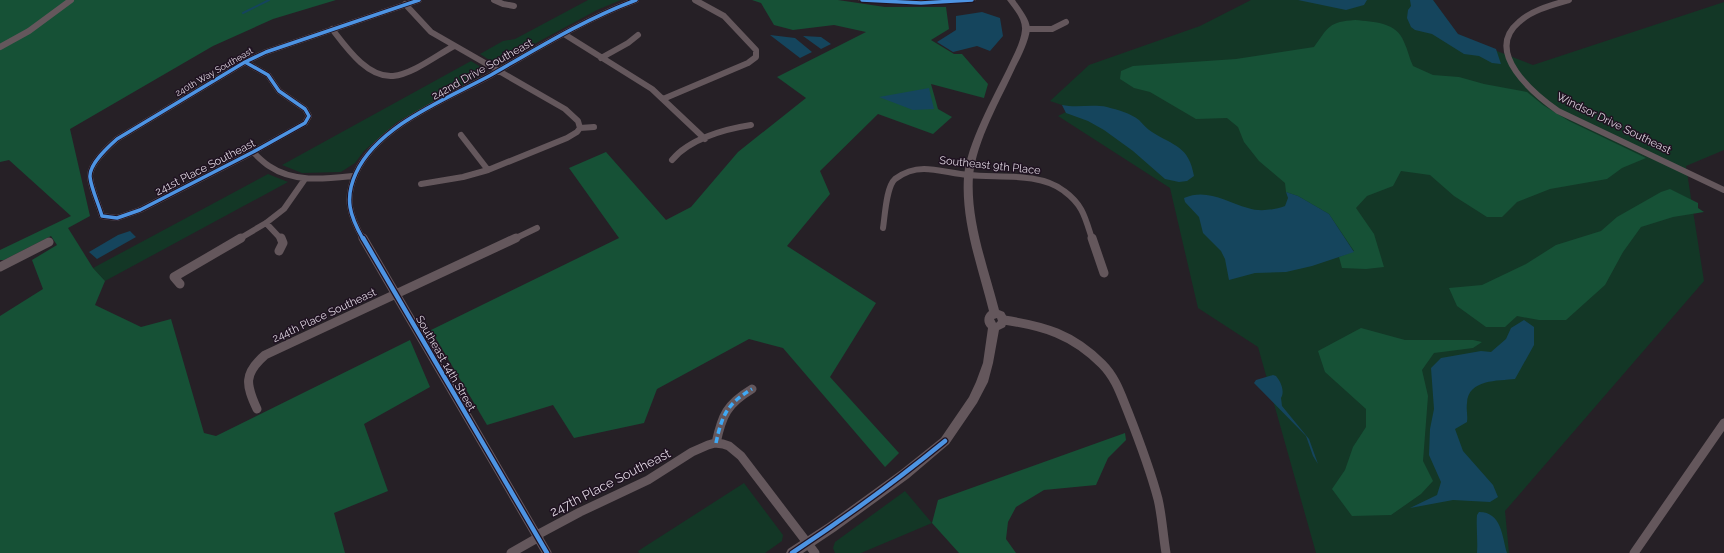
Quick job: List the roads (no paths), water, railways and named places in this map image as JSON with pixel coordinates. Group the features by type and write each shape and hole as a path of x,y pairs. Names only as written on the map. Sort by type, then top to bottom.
{"street":[{"path":"0,47 29,31 71,0"},
{"name":"240th Way Southeast","path":"102,216 90,177 91,170 98,158 109,145 125,134 245,62 276,48 419,0"},
{"path":"494,0 503,4 514,6"},
{"name":"242nd Drive Southeast","path":"353,176 374,148 397,128 564,34 606,12 636,0"},
{"path":"663,99 748,63 756,57 756,50 746,41 732,22 717,11 695,0"},
{"path":"862,0 921,3 972,0"},
{"path":"792,553 832,527 905,474 945,441 973,400 982,382 998,320 973,229 968,203 969,175 974,149 1017,56 1026,29 1024,20 1011,0"},
{"name":"Windsor Drive Southeast","path":"1568,0 1530,15 1513,26 1509,35 1507,46 1515,72 1524,84 1539,98 1558,111 1724,190"},
{"path":"405,4 424,26 454,46 565,109 578,121 580,128"},
{"path":"1026,29 1052,29 1066,22"},
{"path":"332,29 355,58 380,74 393,76 406,72 454,46"},
{"path":"564,34 652,89 705,139"},
{"path":"601,58 628,43 638,35"},
{"name":"241st Place Southeast","path":"102,216 114,218 131,214 253,152 305,123 309,116 305,109 279,91 268,75 245,62"},
{"path":"672,160 678,152 705,139 735,127 751,125"},
{"path":"421,184 462,177 488,170 567,138 577,132 580,128 594,127"},
{"path":"461,135 488,170"},
{"path":"253,152 272,168 291,177 305,179 353,176"},
{"name":"Southeast 9th Place","path":"883,228 890,186 901,174 913,170 924,169 969,175 1036,179 1063,190 1082,208 1104,273"},
{"name":"Southeast 14th Street","path":"353,176 348,200 351,216 547,553"},
{"path":"180,284 174,276 266,223 284,209 305,179"},
{"path":"266,223 280,236 283,243 279,251"},
{"name":"244th Place Southeast","path":"256,409 247,382 251,368 256,362 277,349 536,228"},
{"path":"0,267 50,242"},
{"path":"998,320 1036,325 1056,332 1087,351 1102,364 1115,380 1137,434 1158,500 1166,553"},
{"path":"752,389 737,397 729,404 723,415 716,443 730,446 741,456 815,553"},
{"path":"1634,553 1724,423"},
{"name":"247th Place Southeast","path":"511,553 538,536 595,505 656,476 703,447 716,443"}],"water":[{"path":"1298,0 1367,0 1364,5 1346,10"},
{"path":"1410,0 1433,0 1458,34 1496,49 1501,64 1492,63 1479,56 1464,54 1432,34 1415,30 1411,27 1407,18 1408,10 1411,6"},
{"path":"982,12 1000,18 1003,36 990,51 977,46 953,52 937,42 956,30 956,16"},
{"path":"770,35 795,38 812,52 800,58"},
{"path":"803,36 821,37 831,44 821,49"},
{"path":"929,88 934,109 913,110 879,97"},
{"path":"1062,105 1107,107 1132,115 1150,131 1179,148 1188,158 1192,166 1194,176 1187,181 1179,182 1165,179 1133,151 1104,130 1088,121 1066,113"},
{"path":"1286,192 1298,196 1329,214 1354,252 1312,266 1286,272 1255,273 1229,280 1225,259 1221,251 1203,233 1199,217 1185,202 1184,198 1192,195 1209,195 1252,209 1266,210 1285,206 1288,198"},
{"path":"130,231 136,237 97,259 89,252 118,235"},
{"path":"1524,320 1534,327 1534,345 1515,379 1493,381 1478,385 1473,389 1469,395 1467,403 1467,422 1455,429 1463,451 1493,485 1498,497 1490,502 1453,500 1410,508 1437,495 1441,482 1429,455 1430,429 1434,409 1431,368 1441,358 1481,351 1491,352 1506,339 1511,328"},
{"path":"1273,375 1276,376 1282,387 1282,406 1309,439 1318,464 1313,456 1306,436 1254,383 1256,380"},
{"path":"1479,512 1487,513 1497,521 1500,526 1507,553 1477,553 1477,515"}],"waterway":[{"path":"243,13 269,0"}]}
